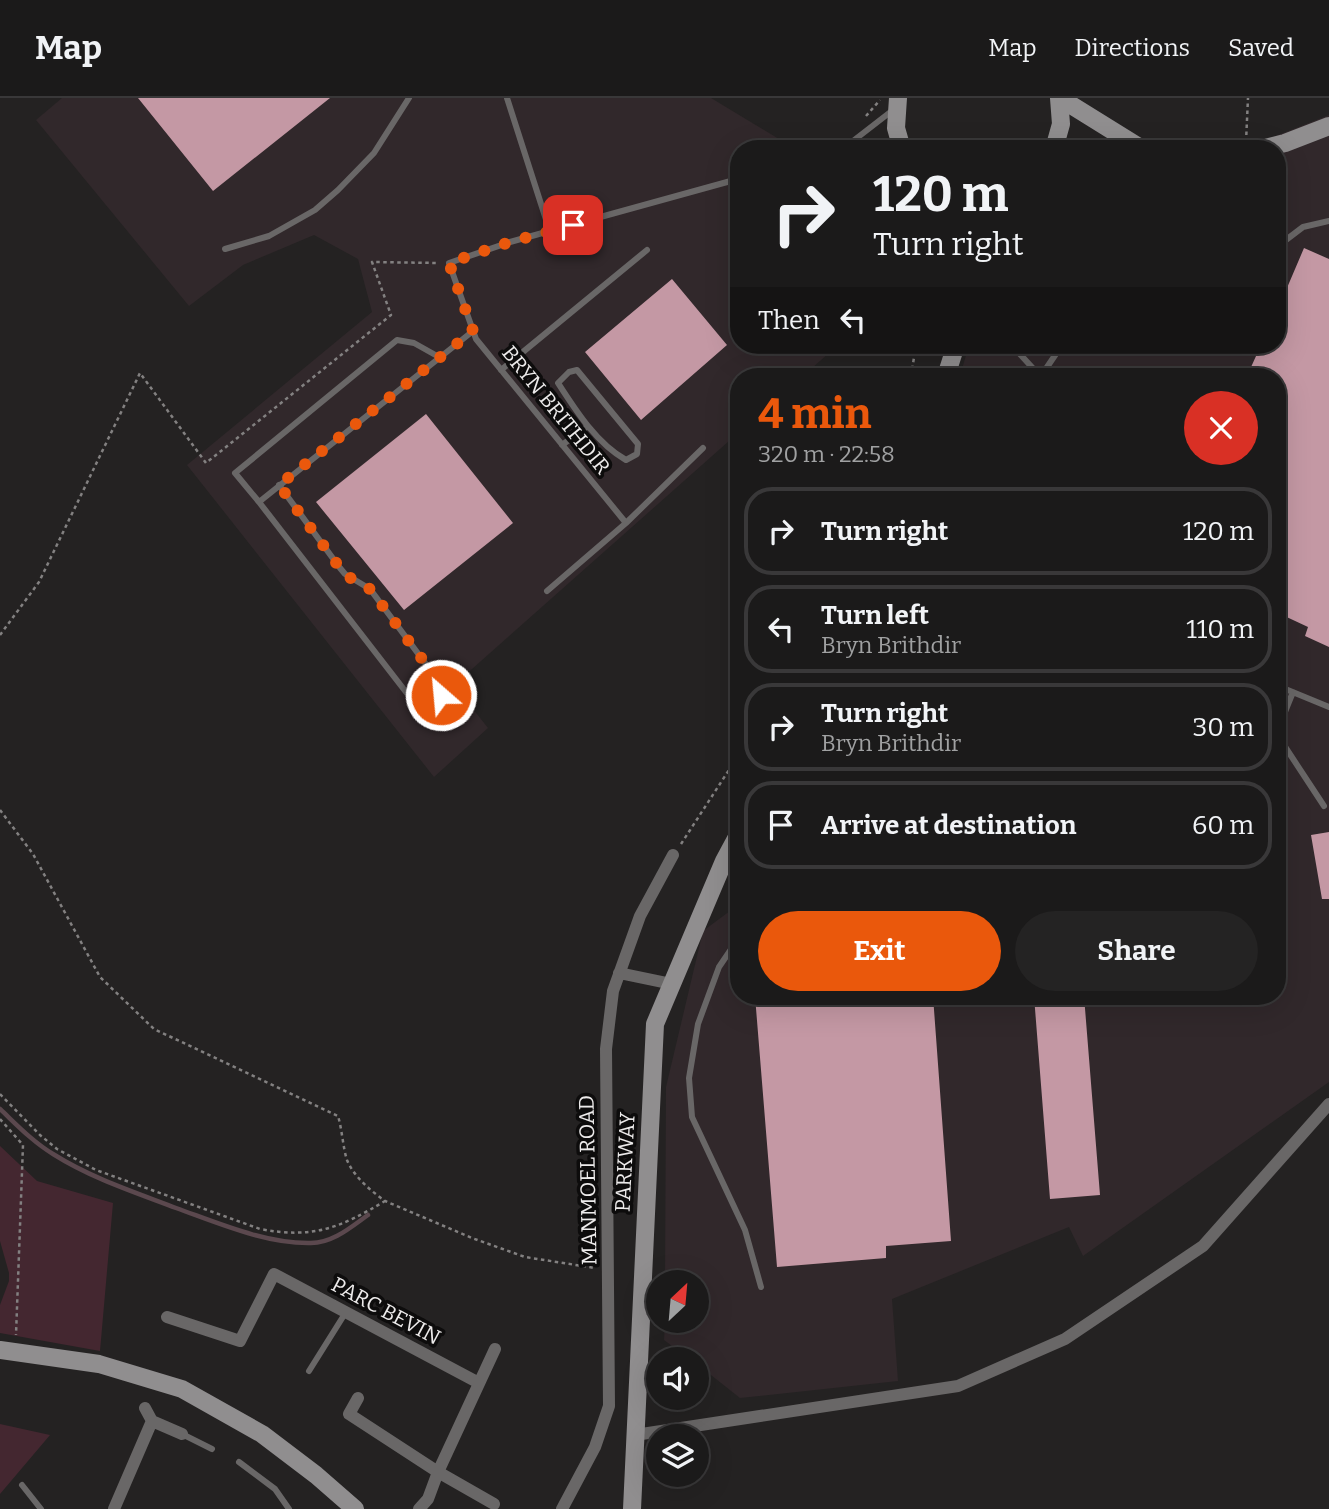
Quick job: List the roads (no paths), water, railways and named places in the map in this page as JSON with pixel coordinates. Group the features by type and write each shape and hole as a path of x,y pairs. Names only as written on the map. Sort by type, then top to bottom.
{"main road":[{"path":"1057,140 1061,124 1060,98"},
{"path":"1060,98 1128,140"},
{"path":"896,103 896,128 899,140"},
{"path":"1286,143 1329,126"},
{"name":"PARKWAY","path":"632,1509 655,1024 730,850"},
{"path":"7,1351 99,1364 182,1389 262,1434 355,1509"}],"street":[{"name":"MANMOEL ROAD","path":"562,1509 595,1447 609,1406 606,1049 613,991 639,916 673,855"},
{"path":"619,973 672,984"},
{"path":"635,1435 958,1386 1065,1339 1203,1245 1329,1104"},
{"name":"PARC BEVIN","path":"167,1317 240,1340 274,1273 480,1383"},
{"path":"419,1509 428,1499 495,1349"},
{"path":"358,1398 349,1414 438,1472 494,1504"},
{"path":"145,1408 152,1421 182,1434"},
{"path":"114,1509 152,1421"}],"lane":[{"path":"225,249 269,236 315,210 374,153 410,98"},
{"path":"507,98 550,232 730,181"},
{"path":"854,140 896,103"},
{"path":"1286,240 1303,227 1329,220"},
{"name":"BRYN BRITHDIR","path":"550,232 510,242 449,263 476,339 626,523"},
{"path":"501,370 647,250"},
{"path":"259,502 473,331"},
{"path":"279,485 345,575 370,589 434,675 440,685 443,714 433,727 235,473 397,340 415,343 439,357"},
{"path":"1020,354 1033,368"},
{"path":"577,370 638,444 637,454 626,460 615,454 588,426 558,383 569,372 577,370"},
{"path":"562,445 588,426"},
{"path":"547,591 626,523 703,448"},
{"path":"1286,689 1329,707"},
{"path":"1286,709 1293,692"},
{"path":"1286,748 1324,806"},
{"path":"730,951 719,967 698,1024 689,1078 692,1117 745,1230 761,1287"},
{"path":"309,1371 346,1312"},
{"path":"182,1434 212,1449"},
{"path":"239,1462 275,1489 289,1509"},
{"path":"22,1485 41,1509"}],"waterway":[{"path":"0,1109 39,1144 82,1170 242,1232 277,1240 319,1242 341,1234 368,1215"}]}
